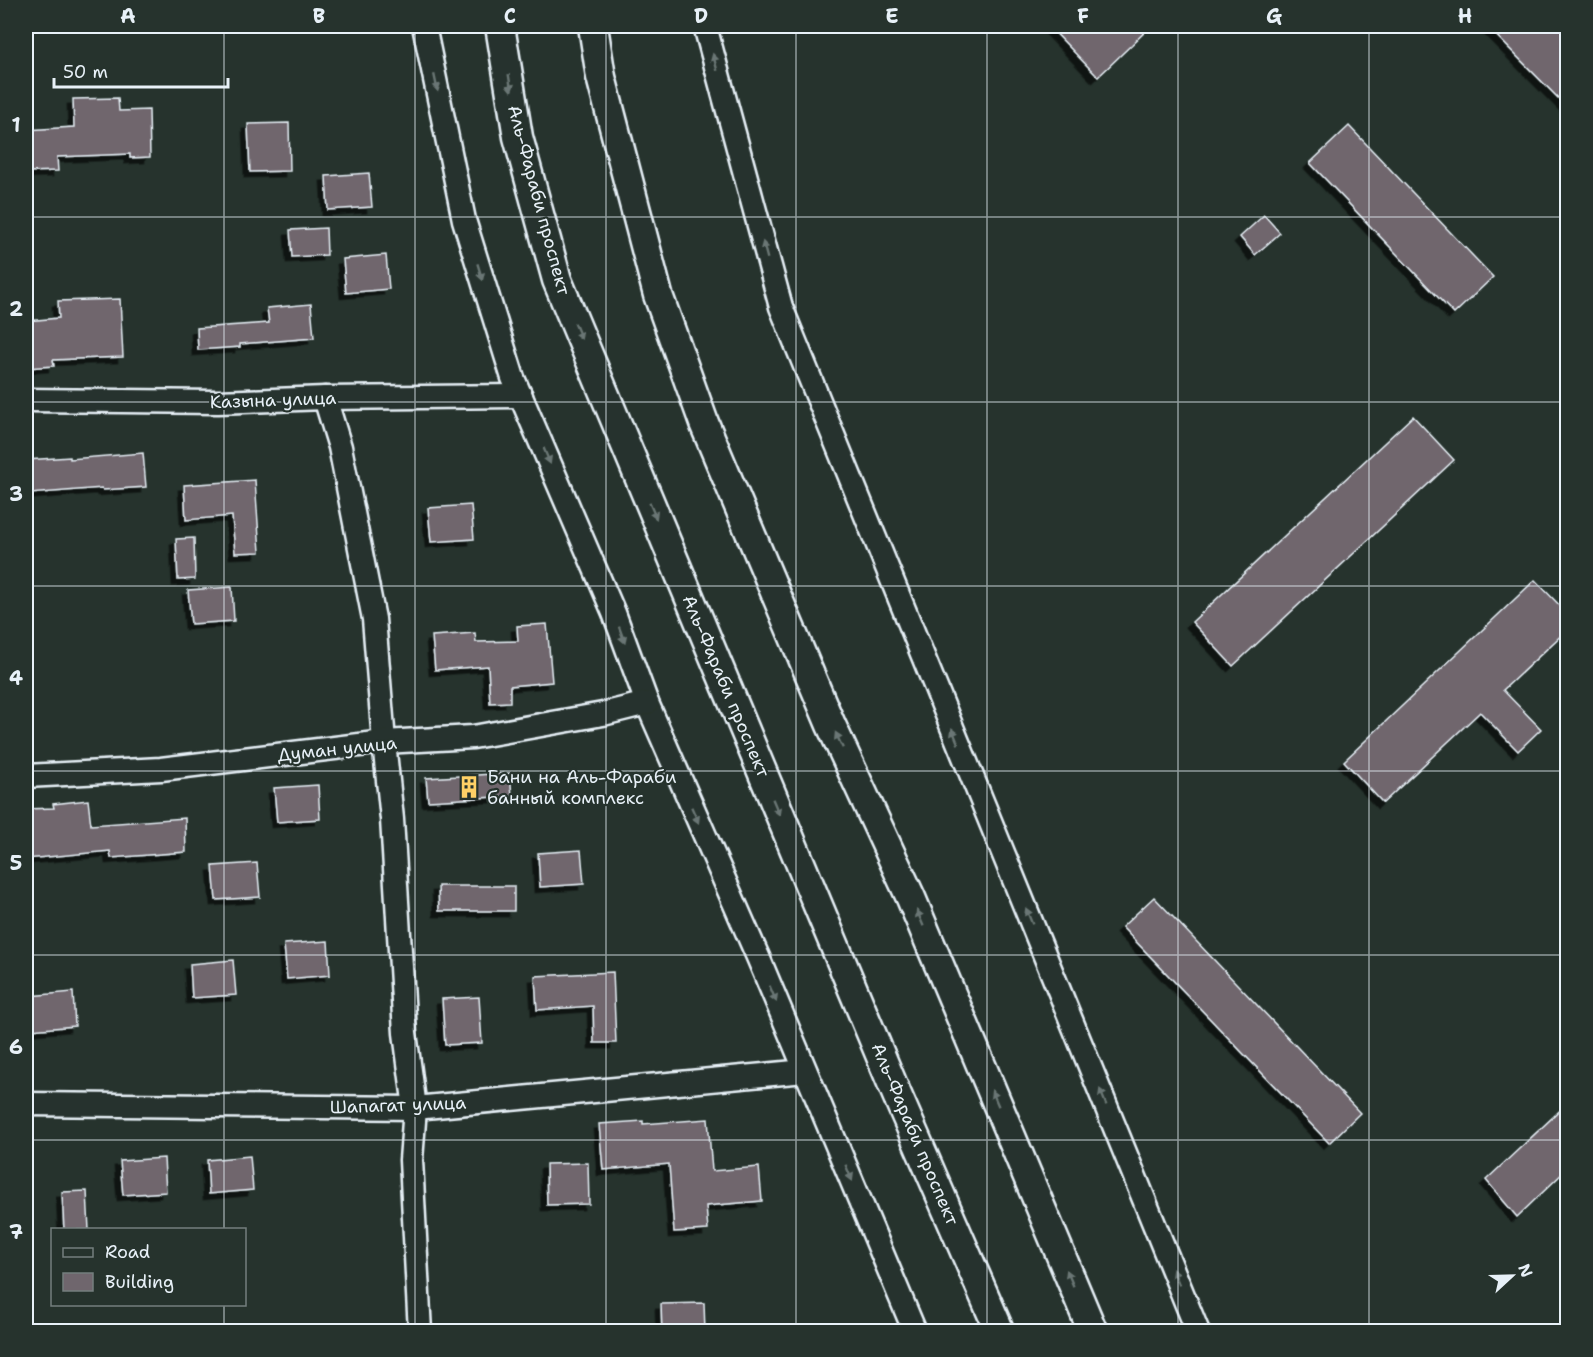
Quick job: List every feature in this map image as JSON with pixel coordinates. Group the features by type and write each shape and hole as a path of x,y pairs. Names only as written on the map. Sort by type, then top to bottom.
{"street":[{"path":"424,26 464,220 513,378 614,613 647,703 753,946 915,1332"},
{"name":"Аль-Фараби проспект","path":"500,26 518,137 557,280 888,1074 1000,1332"},
{"path":"593,26 601,77 658,295 704,423 831,725 911,898 1093,1332"},
{"path":"705,26 781,307 1198,1332"},
{"name":"Казына улица","path":"26,400 218,402 326,398 521,396"},
{"path":"326,398 340,447 374,619 392,819 405,1033 415,1108 411,1160 420,1332"},
{"name":"Думан улица","path":"26,776 161,769 384,742 472,737 603,714 647,703"},
{"name":"Шапагат улица","path":"26,1104 415,1108 805,1071"}],"building":[{"path":"1049,26 1151,26 1098,77"},
{"path":"1487,26 1568,26 1568,108"},
{"path":"118,98 119,111 149,110 150,157 130,158 130,154 57,157 58,171 26,172 26,130 74,127 73,99"},
{"path":"289,123 290,171 250,172 248,124"},
{"path":"1349,126 1493,277 1454,314 1310,163"},
{"path":"369,173 372,207 328,210 326,176"},
{"path":"1264,215 1280,233 1255,255 1240,237"},
{"path":"326,228 327,255 292,257 290,230"},
{"path":"386,255 389,289 346,293 343,259"},
{"path":"120,299 123,357 53,360 54,366 26,368 26,321 59,318 58,301"},
{"path":"311,304 314,338 198,350 197,328 269,323 267,308"},
{"path":"1413,416 1454,460 1233,666 1192,622"},
{"path":"143,453 146,487 29,494 26,460"},
{"path":"255,480 260,552 235,553 232,516 186,520 184,485"},
{"path":"471,505 474,539 431,542 428,508"},
{"path":"194,538 195,579 178,580 176,539"},
{"path":"1535,580 1568,614 1568,629 1503,690 1541,729 1518,751 1480,712 1383,803 1344,761"},
{"path":"232,587 234,621 191,624 188,590"},
{"path":"547,624 552,682 510,686 510,702 490,703 488,666 435,670 432,636 475,633 476,642 518,641 517,626"},
{"name":"Бани на Аль-Фараби банный комплекс","path":"510,773 512,796 428,801 426,778"},
{"path":"318,785 320,819 277,822 274,788"},
{"path":"88,800 91,825 185,818 186,852 111,858 110,851 26,859 26,809 54,808 53,804"},
{"path":"581,850 584,884 540,887 538,853"},
{"path":"257,863 260,897 216,900 213,866"},
{"path":"438,886 514,886 514,911 439,911"},
{"path":"1154,897 1360,1113 1329,1143 1122,927"},
{"path":"328,941 330,975 287,979 284,944"},
{"path":"233,960 236,995 192,998 190,964"},
{"path":"613,972 616,1043 594,1043 593,1006 537,1010 535,976"},
{"path":"73,992 75,1026 31,1030 29,996"},
{"path":"479,997 482,1043 445,1045 442,999"},
{"path":"1568,1103 1568,1168 1517,1217 1486,1180"},
{"path":"708,1119 712,1171 759,1167 762,1201 706,1206 708,1230 674,1232 669,1164 603,1170 599,1124 643,1121 643,1124"},
{"path":"250,1156 253,1190 209,1194 207,1160"},
{"path":"164,1158 166,1192 123,1195 120,1161"},
{"path":"588,1163 589,1204 547,1205 546,1164"},
{"path":"87,1191 89,1228 64,1228 62,1192"},
{"path":"704,1303 705,1332 662,1332 661,1304"}],"place":[{"name":"Бани на Аль-Фараби банный комплекс","path":"469,787"}]}
